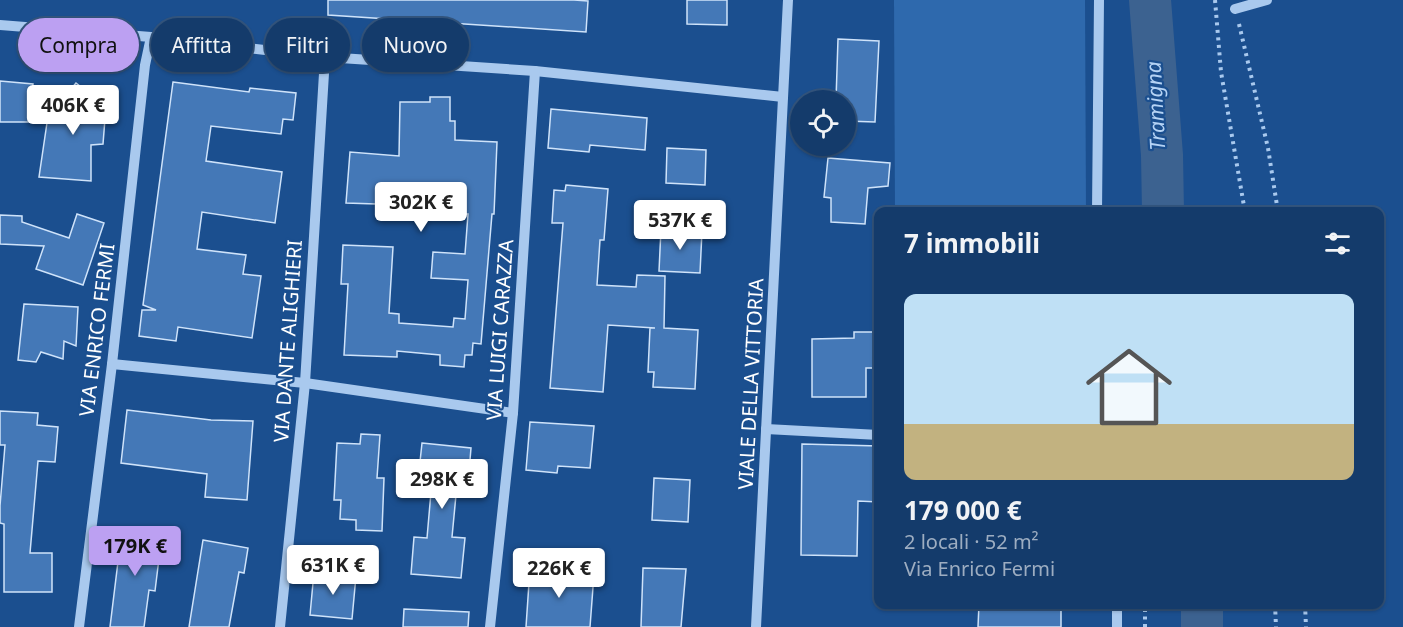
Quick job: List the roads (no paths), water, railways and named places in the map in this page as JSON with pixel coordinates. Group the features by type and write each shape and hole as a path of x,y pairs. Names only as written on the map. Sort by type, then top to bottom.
{"street":[{"name":"VIALE DELLA VITTORIA","path":"756,627 788,0"},
{"path":"1097,207 1099,0"},
{"path":"1234,9 1267,0"},
{"path":"0,25 151,37"},
{"name":"VIA ENRICO FERMI","path":"79,627 112,364 145,65 151,37"},
{"path":"350,59 535,71 783,96"},
{"name":"VIA LUIGI CARAZZA","path":"489,627 513,412 535,71"},
{"name":"VIA DANTE ALIGHIERI","path":"280,627 305,383 324,72"},
{"path":"112,364 305,383 513,412"},
{"path":"766,429 874,435"},
{"path":"1117,609 1117,627"}],"waterway":[{"name":"Tramigna","path":"1150,0 1162,155 1163,207"},
{"name":"Tramigna","path":"1202,609 1202,627"}]}
